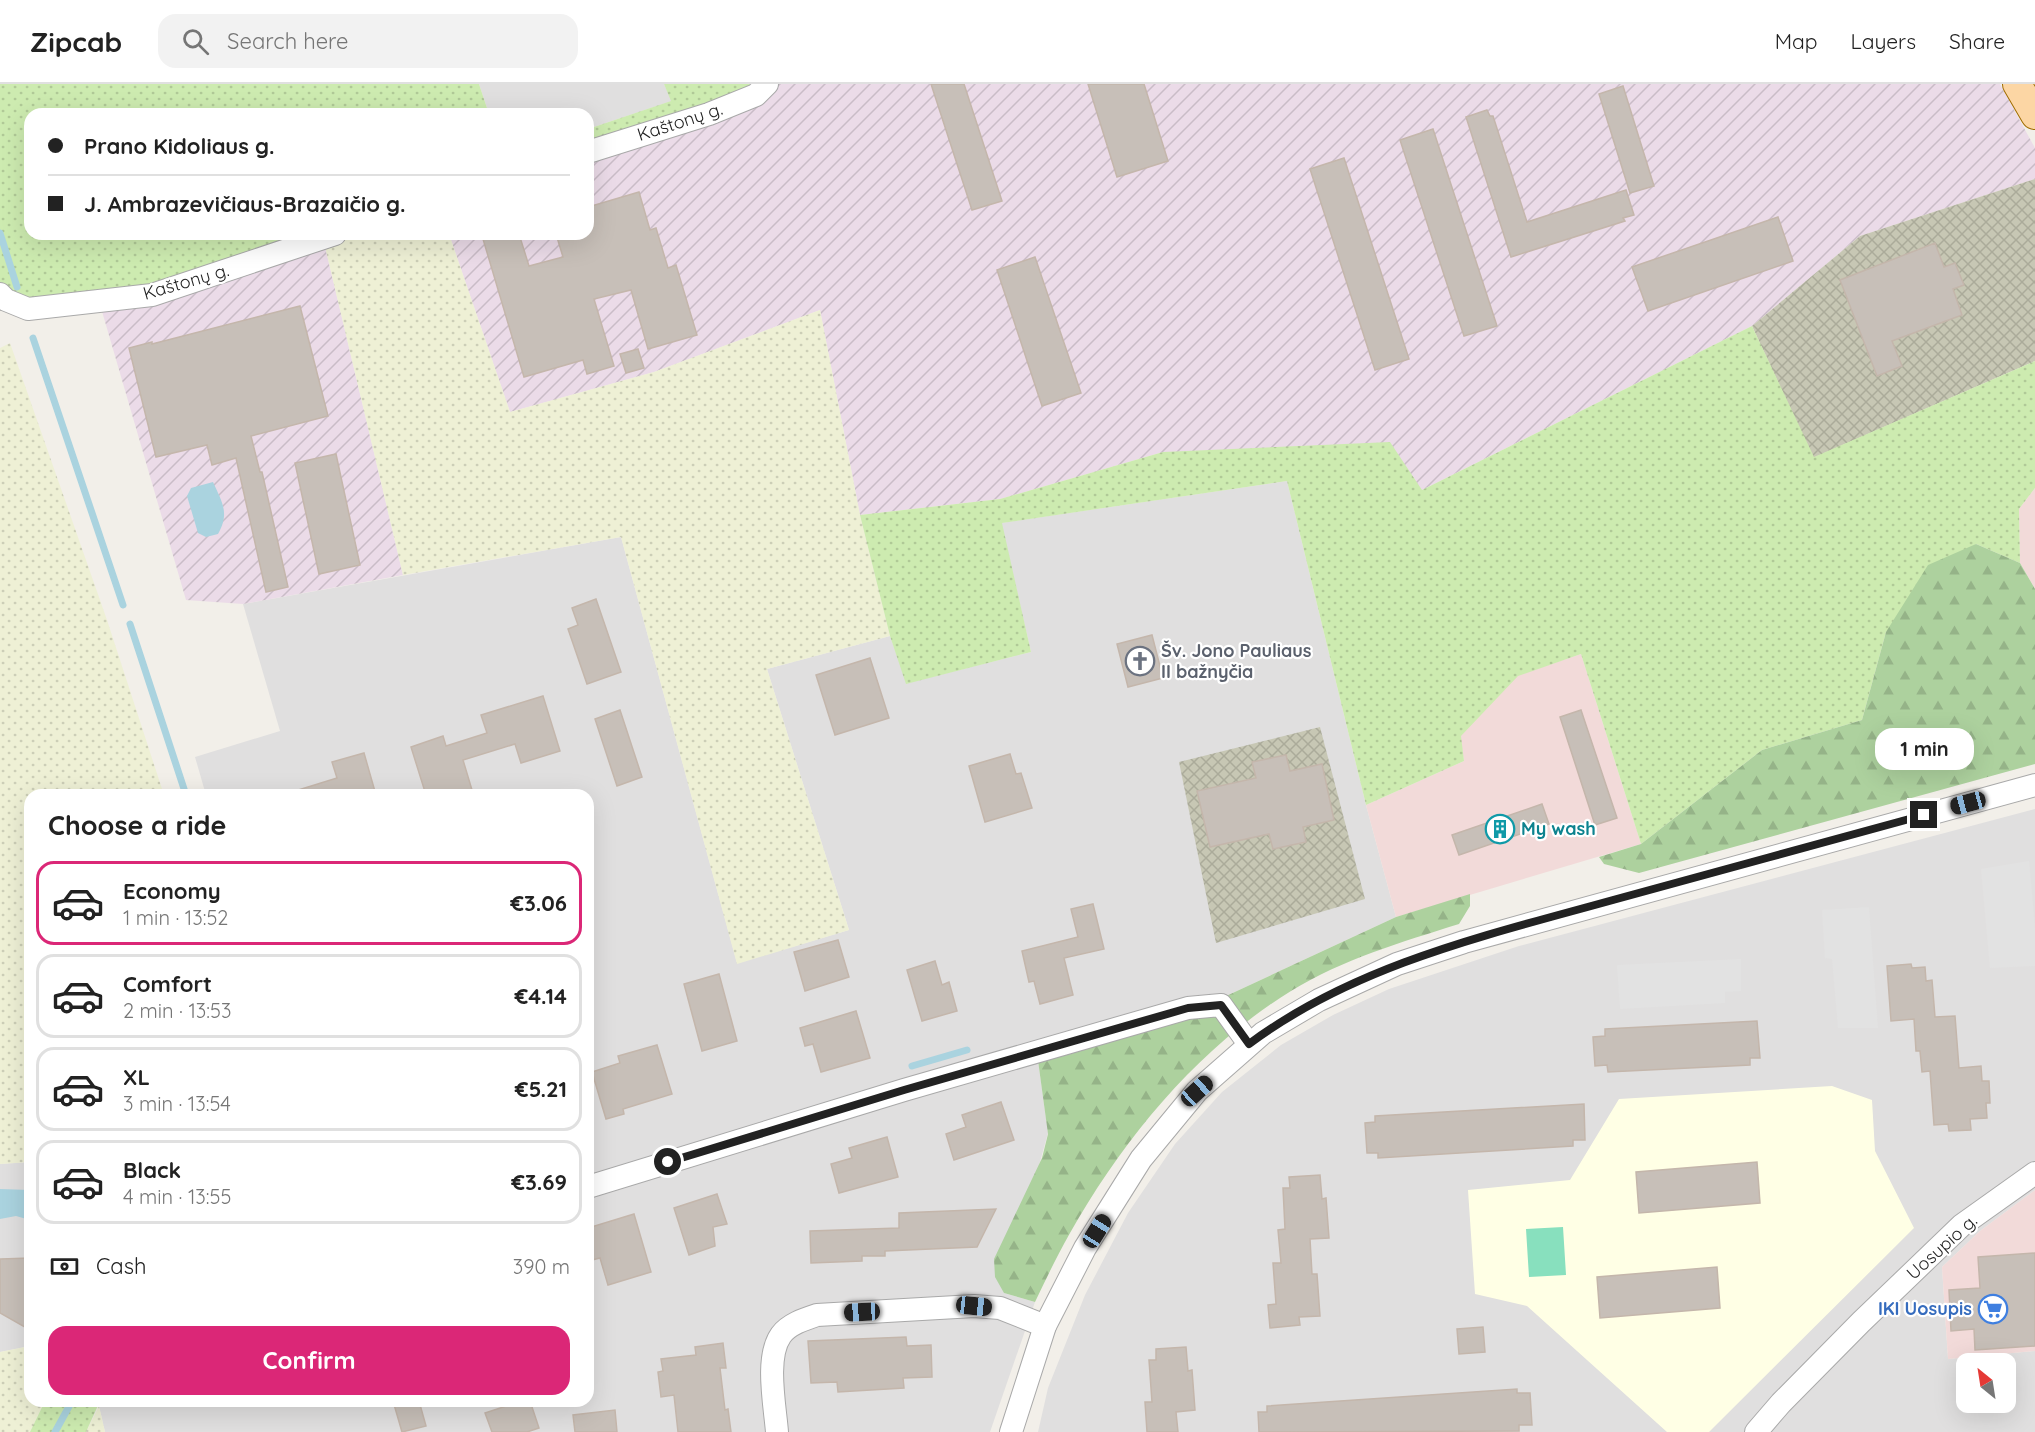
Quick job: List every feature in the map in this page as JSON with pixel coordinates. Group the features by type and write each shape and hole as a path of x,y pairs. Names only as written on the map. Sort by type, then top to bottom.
{"main road":[{"path":"2017,84 2035,115"}],"street":[{"name":"Kaštonų g.","path":"594,150 710,114 756,95 767,84"},
{"name":"Kaštonų g.","path":"0,294 6,300 28,309 152,295 317,240"},
{"path":"1011,1432 1045,1326 1085,1248 1141,1159 1197,1091 1249,1044 1281,1021 1355,982 1397,964 1537,921 2035,785"},
{"path":"594,1185 904,1090 1188,1008 1221,1005 1249,1044"},
{"name":"Uosupio g.","path":"1756,1432 1781,1403 1861,1322 1962,1225 2035,1173"},
{"path":"777,1432 772,1357 781,1335 797,1322 817,1315 974,1306 1000,1308 1045,1326"}],"shaded area":[{"path":"479,84 664,84 672,101 594,127 594,108 487,108"},
{"path":"774,84 2000,84 2035,148 2035,179 1860,236 1752,326 1422,490 1163,452 1000,499 860,515 820,310 654,372 510,412 451,240 594,240 594,150"},
{"path":"2035,179 2035,361 1813,458 1752,326 1860,236"},
{"path":"316,240 323,240 403,575 243,604 186,600 99,301"},
{"path":"323,240 451,240 510,412 654,372 820,310 860,515 890,636 767,669 849,930 737,964 621,537 403,575"},
{"path":"10,343 107,620 162,789 24,789 24,1162 0,1164 0,348"},
{"path":"1287,481 1366,805 1396,917 1224,997 1037,1053 1048,1133 1004,1293 1035,1302 990,1432 105,1432 99,1407 594,1407 594,789 204,789 195,757 280,731 243,604 621,537 737,963 849,930 767,669 890,636 907,683 1031,652 1001,523"},
{"path":"2035,488 2035,589 2020,563 2019,509"},
{"path":"1581,654 1641,844 1396,917 1366,805 1464,761 1460,736 1518,675"},
{"path":"1320,727 1365,899 1216,943 1179,762"},
{"path":"2035,809 2035,1190 1980,1231 1942,1267 1948,1359 1956,1358 1956,1413 2016,1413 2016,1353 2013,1353 2035,1351 2035,1432 1038,1432 1048,1388 1085,1295 1128,1213 1175,1144 1222,1092 1281,1045 1333,1015 1389,989 1519,946"},
{"path":"2029,861 2035,928 2035,966 1990,968 1981,869"},
{"path":"1869,907 1878,1028 1838,1028 1832,959 1825,958 1822,910"},
{"path":"1741,959 1741,991 1725,992 1725,1003 1620,1009 1617,965"},
{"path":"1832,1086 1872,1100 1875,1151 1914,1228 1709,1432 1667,1432 1527,1306 1475,1294 1468,1190 1570,1180 1619,1099"},
{"path":"24,1162 24,1347 0,1352 0,1164"},
{"path":"2035,1190 2035,1351 1956,1353 1956,1358 1948,1359 1942,1267 1980,1231"},
{"path":"24,1347 24,1407 42,1407 30,1432 0,1432 0,1352"},
{"path":"98,1407 99,1407 105,1432 86,1432"}],"green space":[{"path":"0,84 479,84 487,108 24,108 24,240 317,240 152,295 28,309 0,294"},
{"path":"664,84 767,84 594,150 594,127 671,101"},
{"path":"1752,326 1814,457 2035,361 2035,488 2019,509 2020,563 1976,544 1886,632 1862,720 1762,750 1641,844 1581,654 1518,676 1461,736 1464,761 1366,805 1287,481 1002,523 1031,652 906,684 890,636 860,515 1000,499 1163,452 1390,442 1422,490"},
{"path":"1976,544 2020,563 2035,589 2035,764 1639,873 1604,864 1599,857 1641,844 1762,750 1862,720 1886,632 1928,565"},
{"path":"1470,894 1470,906 1459,924 1373,952 1331,970 1291,991 1224,1040 1165,1098 1114,1163 1070,1233 1035,1302 1004,1293 995,1277 994,1259 1042,1158 1048,1134 1037,1053 1224,997 1396,917"},
{"path":"1563,1227 1566,1275 1529,1277 1526,1229"},
{"path":"42,1407 97,1407 86,1432 30,1432"}],"water":[{"path":"213,482 223,508 224,520 218,534 206,537 198,533 187,496 191,488"},
{"path":"0,1189 24,1190 24,1218 16,1216 0,1219"}],"building":[{"path":"931,84 964,84 1002,201 972,210"},
{"path":"1088,84 1144,84 1168,161 1117,177"},
{"path":"1623,86 1654,186 1630,193 1599,94"},
{"path":"1487,110 1490,116 1493,116 1527,222 1626,190 1634,215 1623,218 1625,221 1511,257 1466,117"},
{"path":"1433,129 1497,326 1464,336 1400,140"},
{"path":"1344,158 1409,359 1375,370 1310,169"},
{"path":"639,192 650,230 656,228 668,268 676,265 697,335 648,349 631,290 594,299 614,366 587,374 583,360 524,377 483,240 521,240 529,266 563,257 558,240 594,240 594,205"},
{"path":"1778,217 1793,261 1648,311 1632,267"},
{"path":"1935,243 1944,267 1955,263 1964,285 1953,289 1962,315 1892,341 1902,366 1877,376 1840,280"},
{"path":"1035,257 1081,393 1042,406 997,270"},
{"path":"300,306 328,416 251,436 260,472 262,472 288,587 266,592 236,458 212,465 207,445 156,457 129,348"},
{"path":"638,349 644,368 626,373 620,354"},
{"path":"336,454 360,565 319,574 295,463"},
{"path":"596,599 621,672 587,684 568,629 578,625 572,608"},
{"name":"Šv. Jono Pauliaus II bažnyčia","path":"1152,635 1163,678 1128,687 1117,644"},
{"path":"870,658 889,718 835,735 816,675"},
{"path":"543,696 560,751 521,763 515,744 463,760 472,789 424,789 411,747 443,736 446,746 487,733 481,715"},
{"path":"620,710 642,777 617,786 595,719"},
{"path":"1581,710 1617,818 1595,825 1560,717"},
{"path":"364,753 374,789 301,789 337,778 332,762"},
{"path":"1010,754 1016,774 1021,773 1032,808 985,822 969,766"},
{"path":"1286,755 1290,771 1322,764 1334,820 1303,827 1306,842 1273,849 1269,834 1210,847 1197,791 1256,778 1252,762"},
{"name":"My wash","path":"1542,804 1549,824 1459,855 1452,835"},
{"path":"1093,904 1104,949 1064,958 1073,995 1040,1004 1034,981 1029,982 1022,951 1078,937 1071,909"},
{"path":"838,940 849,977 805,991 794,952"},
{"path":"935,961 942,985 949,982 957,1011 922,1021 907,970"},
{"path":"1911,964 1912,968 1925,967 1926,981 1932,980 1935,1017 1955,1016 1959,1068 1981,1066 1982,1081 1989,1081 1990,1103 1986,1103 1987,1118 1970,1119 1971,1130 1949,1131 1948,1124 1934,1125 1930,1071 1922,1072 1920,1051 1916,1051 1914,1019 1891,1021 1887,966"},
{"path":"719,974 737,1041 702,1051 684,984"},
{"path":"856,1011 870,1058 821,1072 813,1044 805,1046 800,1028"},
{"path":"1757,1021 1760,1058 1750,1058 1750,1065 1608,1072 1607,1065 1595,1066 1593,1037 1605,1036 1605,1029"},
{"path":"657,1045 672,1094 623,1109 624,1114 606,1119 594,1071 620,1063 618,1056"},
{"path":"1001,1102 1014,1140 954,1160 946,1134 966,1127 962,1115"},
{"path":"1584,1104 1585,1140 1573,1140 1573,1146 1378,1158 1378,1153 1367,1153 1365,1123 1375,1122 1375,1116"},
{"path":"887,1137 898,1177 839,1193 831,1164 852,1158 849,1148"},
{"path":"1757,1162 1760,1203 1639,1213 1636,1172"},
{"path":"1320,1175 1322,1199 1326,1198 1329,1238 1310,1239 1312,1274 1317,1274 1320,1316 1299,1317 1300,1325 1270,1328 1268,1305 1276,1304 1273,1263 1281,1263 1278,1230 1285,1229 1283,1188 1290,1188 1289,1177"},
{"path":"717,1194 727,1224 713,1227 715,1246 689,1255 674,1208"},
{"path":"996,1209 977,1247 885,1251 885,1256 862,1256 862,1261 811,1263 810,1231 899,1228 899,1213"},
{"path":"634,1214 651,1272 608,1285 600,1258 594,1260 594,1226"},
{"name":"IKI Uosupis","path":"2035,1253 2035,1346 1975,1350 1974,1329 1951,1331 1949,1290 1980,1288 1978,1257"},
{"path":"24,1258 24,1327 0,1313 0,1259"},
{"path":"1717,1267 1720,1308 1600,1318 1597,1277"},
{"path":"1483,1327 1485,1352 1459,1354 1457,1329"},
{"path":"906,1337 907,1346 931,1345 932,1377 903,1378 904,1388 838,1392 837,1382 811,1383 808,1341"},
{"path":"723,1343 726,1368 720,1368 725,1410 728,1409 731,1432 678,1432 674,1395 661,1397 658,1372 663,1371 661,1359 696,1355 695,1347"},
{"path":"1186,1347 1188,1371 1192,1370 1195,1410 1176,1412 1178,1432 1147,1432 1145,1402 1152,1402 1149,1360 1156,1360 1156,1349"},
{"path":"1517,1389 1517,1393 1530,1393 1532,1425 1519,1425 1519,1431 1259,1432 1258,1412 1267,1412 1267,1406"},
{"path":"395,1407 421,1407 426,1426 402,1432"},
{"path":"503,1407 532,1407 539,1428 527,1432 492,1432 485,1413"},
{"path":"615,1410 617,1432 575,1432 573,1415"}],"waterway":[{"path":"0,233 17,287"},
{"path":"33,338 123,605"},
{"path":"130,624 184,789"},
{"path":"912,1066 967,1050"},
{"path":"55,1432 69,1407"}],"place":[{"name":"Šv. Jono Pauliaus II bažnyčia","path":"1140,661"},
{"name":"My wash","path":"1500,829"},
{"name":"IKI Uosupis","path":"1993,1309"}],"route":[{"path":"668,1162 904,1090 1188,1008 1221,1005 1249,1044 1281,1021 1319,1000 1397,964 1537,921 1924,815"}]}
